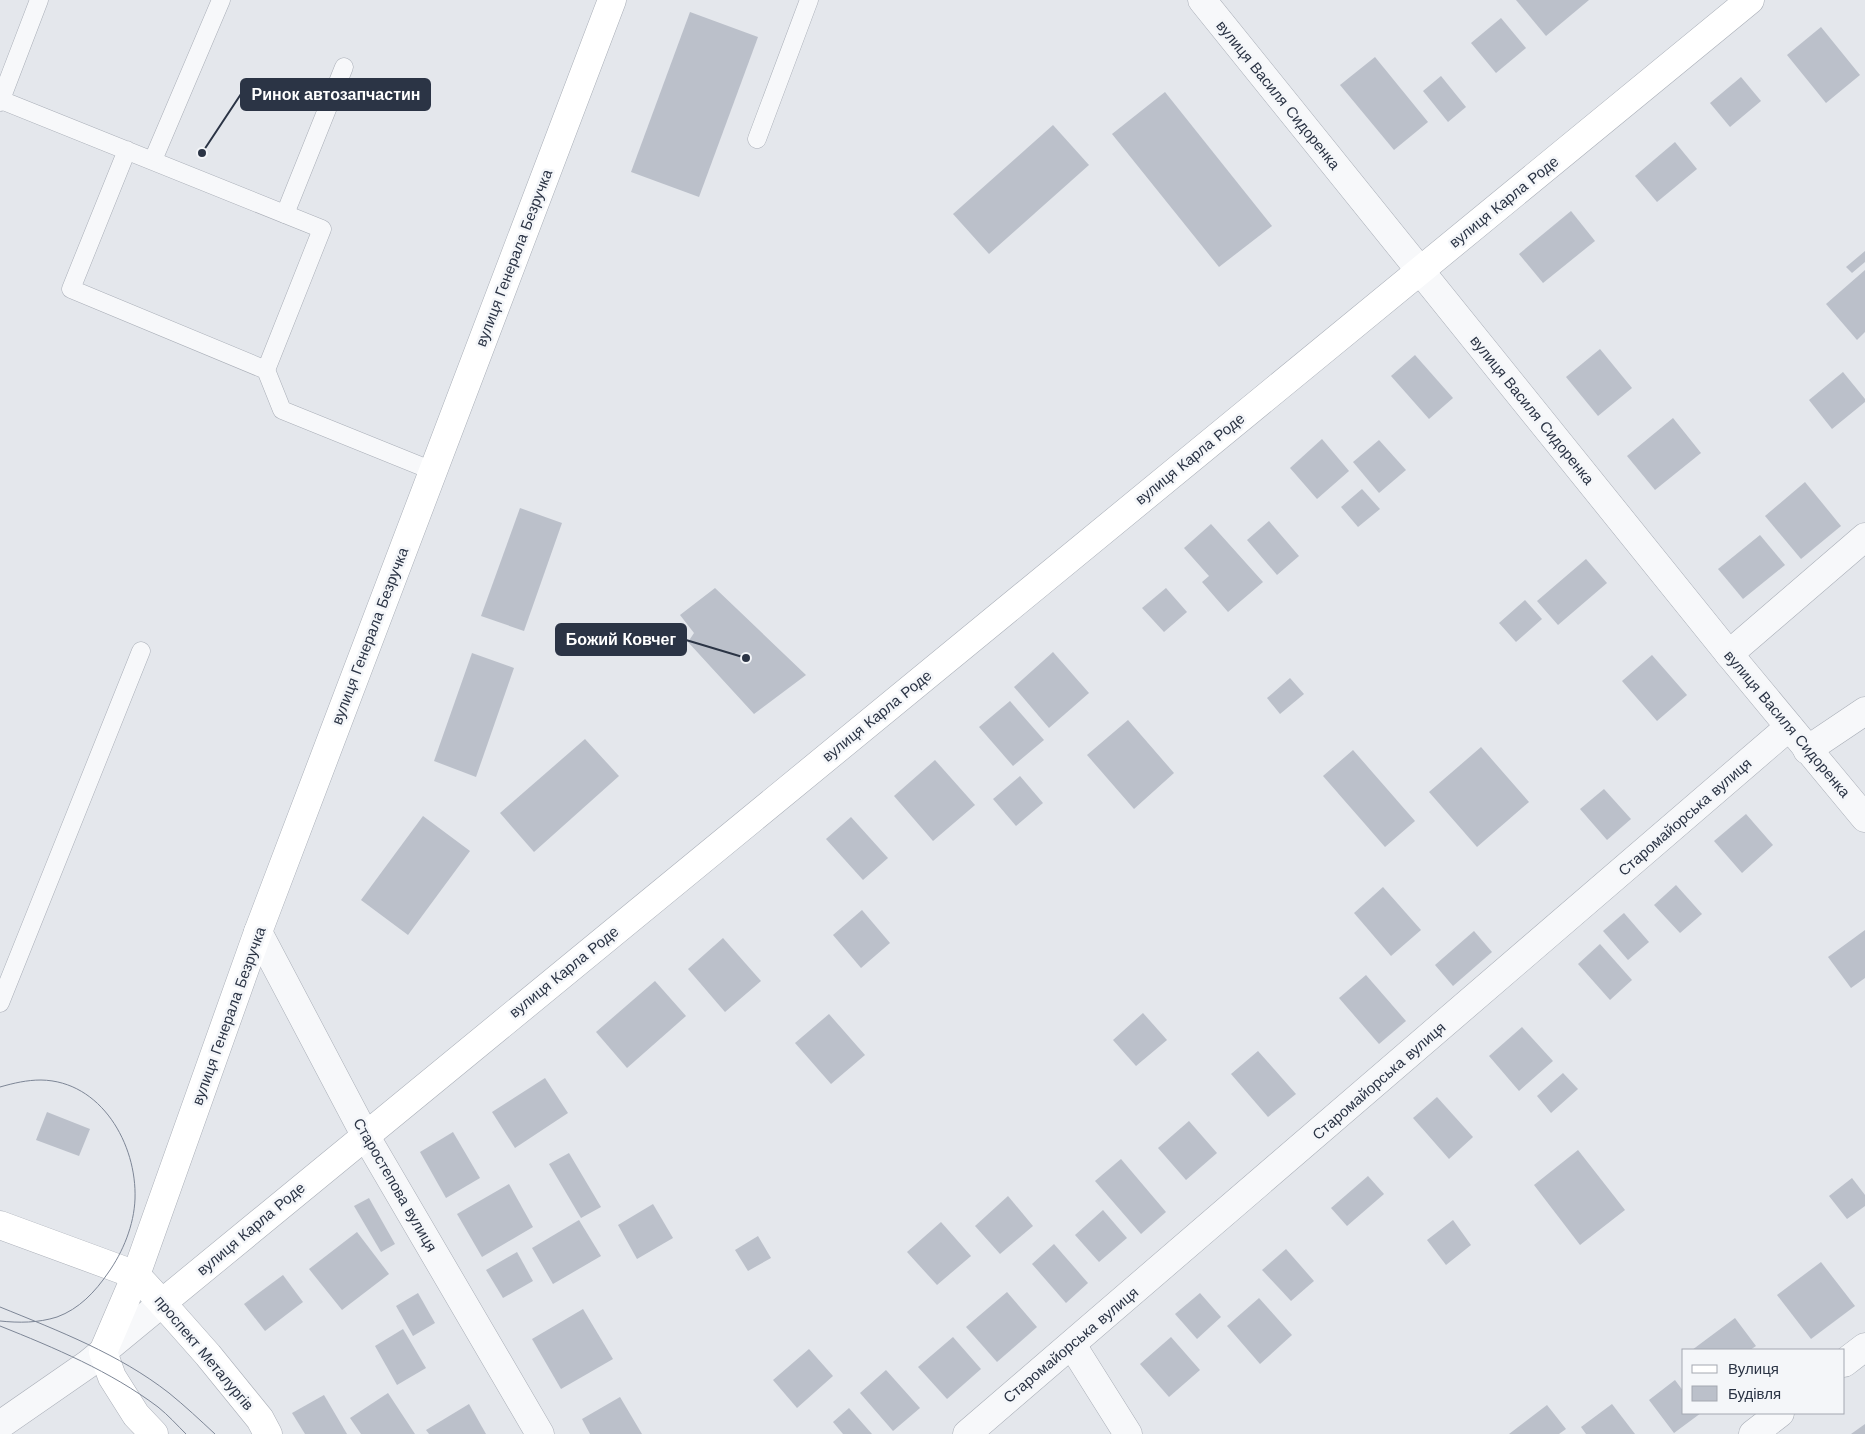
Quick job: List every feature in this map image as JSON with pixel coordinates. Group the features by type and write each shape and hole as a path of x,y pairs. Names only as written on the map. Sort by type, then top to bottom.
{"street":[{"name":"вулиця Генерала Безручка","path":"136,1276 258,932 612,0"},
{"name":"вулиця Василя Сидоренка","path":"1202,0 1729,654 1865,818"},
{"name":"вулиця Карла Роде","path":"0,1425 104,1352 365,1135 1750,0"},
{"path":"1729,654 1865,537"},
{"path":"1807,750 1865,711"},
{"name":"Старомайорська вулиця","path":"967,1434 1789,727"},
{"name":"Старостепова вулиця","path":"258,932 365,1135 540,1434"},
{"name":"проспект Металургів","path":"0,1225 136,1276 162,1303 260,1419 268,1434"},
{"path":"136,1276 104,1352 112,1377 136,1415 154,1434"},
{"path":"1072,1345 1128,1434"},
{"path":"1845,1362 1865,1347"},
{"path":"1753,1434 1779,1414"}],"lane":[{"path":"38,0 0,101 153,160 322,229 266,370 282,410 433,470"},
{"path":"153,160 221,0"},
{"path":"757,139 809,0"},
{"path":"285,214 344,67"},
{"path":"127,150 71,289 266,370"},
{"path":"0,1003 141,651"}],"building":[{"path":"1516,0 1589,0 1546,36"},
{"path":"690,12 758,37 699,197 631,172"},
{"path":"1501,18 1526,48 1496,73 1471,43"},
{"path":"1821,27 1860,75 1826,103 1787,55"},
{"path":"1375,57 1428,122 1394,150 1340,85"},
{"path":"1441,76 1466,107 1448,122 1423,91"},
{"path":"1741,77 1761,101 1730,127 1710,103"},
{"path":"1165,92 1272,226 1219,267 1112,134"},
{"path":"1053,125 1089,165 989,254 953,214"},
{"path":"1675,142 1697,169 1657,202 1635,176"},
{"path":"1571,211 1595,241 1543,283 1519,254"},
{"path":"1865,251 1865,262 1852,273 1846,267"},
{"path":"1865,270 1865,332 1857,340 1826,304"},
{"path":"1600,349 1632,388 1598,416 1566,377"},
{"path":"1415,355 1453,398 1429,419 1391,376"},
{"path":"1843,372 1865,399 1865,402 1832,429 1809,400"},
{"path":"1673,418 1701,453 1655,490 1627,456"},
{"path":"1322,439 1349,471 1317,499 1290,468"},
{"path":"1379,440 1406,470 1379,493 1353,462"},
{"path":"1805,482 1841,526 1801,559 1765,516"},
{"path":"1362,489 1380,509 1358,527 1341,507"},
{"path":"520,508 562,523 524,631 481,616"},
{"path":"1269,521 1299,556 1277,575 1247,540"},
{"path":"1211,524 1263,582 1228,612 1202,582 1209,576 1184,548"},
{"path":"1760,535 1785,565 1743,599 1718,569"},
{"path":"1586,559 1607,583 1558,625 1537,601"},
{"path":"715,588 806,675 754,714 688,642 694,633 680,615"},
{"path":"1166,588 1187,612 1164,632 1142,608"},
{"path":"1525,600 1542,619 1516,642 1499,623"},
{"path":"1053,652 1089,693 1049,728 1014,687"},
{"path":"472,653 514,668 476,777 434,761"},
{"path":"1652,655 1687,695 1657,721 1622,681"},
{"path":"1290,678 1304,694 1280,714 1267,698"},
{"path":"1010,701 1044,740 1013,766 979,727"},
{"path":"1128,720 1174,773 1134,809 1087,755"},
{"path":"585,739 619,776 534,852 500,813"},
{"path":"1481,747 1529,802 1477,847 1429,792"},
{"path":"1353,750 1415,821 1385,847 1323,776"},
{"path":"935,760 975,805 933,841 894,796"},
{"path":"1020,776 1043,803 1016,826 993,799"},
{"path":"1604,789 1631,819 1607,840 1580,809"},
{"path":"1746,814 1773,845 1742,873 1714,841"},
{"path":"423,816 470,851 408,935 361,900"},
{"path":"851,817 888,858 863,880 826,839"},
{"path":"1676,885 1702,914 1680,933 1654,905"},
{"path":"1383,887 1421,930 1391,956 1354,913"},
{"path":"862,910 890,943 861,968 833,935"},
{"path":"1624,913 1649,942 1628,960 1603,931"},
{"path":"1865,930 1865,978 1851,988 1828,957"},
{"path":"1474,931 1492,952 1453,986 1435,965"},
{"path":"723,938 761,981 725,1012 688,969"},
{"path":"1600,944 1632,980 1610,1000 1578,964"},
{"path":"1366,975 1406,1021 1379,1044 1339,998"},
{"path":"655,981 686,1016 627,1068 596,1032"},
{"path":"1143,1013 1167,1040 1136,1066 1113,1040"},
{"path":"829,1014 865,1055 831,1084 795,1043"},
{"path":"1522,1027 1553,1061 1519,1091 1489,1056"},
{"path":"1258,1051 1296,1094 1268,1117 1231,1074"},
{"path":"1563,1073 1578,1089 1551,1113 1537,1096"},
{"path":"545,1078 568,1113 515,1148 492,1112"},
{"path":"1437,1097 1473,1137 1449,1159 1413,1118"},
{"path":"47,1112 90,1129 79,1156 36,1140"},
{"path":"1189,1121 1217,1153 1186,1180 1158,1148"},
{"path":"453,1132 480,1178 446,1198 420,1152"},
{"path":"1578,1150 1625,1210 1580,1245 1534,1185"},
{"path":"569,1153 601,1207 581,1218 549,1164"},
{"path":"1121,1159 1166,1212 1141,1234 1095,1181"},
{"path":"1368,1176 1384,1194 1347,1226 1331,1208"},
{"path":"1852,1178 1865,1195 1865,1206 1847,1219 1829,1196"},
{"path":"509,1184 533,1227 482,1257 457,1214"},
{"path":"1008,1196 1033,1226 1000,1254 975,1226"},
{"path":"369,1198 395,1244 381,1252 354,1206"},
{"path":"653,1204 673,1238 637,1259 618,1225"},
{"path":"1103,1210 1127,1238 1099,1262 1075,1235"},
{"path":"579,1220 601,1256 553,1284 532,1248"},
{"path":"1453,1220 1471,1245 1446,1265 1427,1240"},
{"path":"941,1222 971,1256 937,1285 907,1252"},
{"path":"357,1232 389,1274 342,1310 309,1269"},
{"path":"758,1236 771,1258 748,1271 735,1250"},
{"path":"1054,1244 1088,1283 1066,1303 1032,1264"},
{"path":"1286,1249 1314,1281 1291,1301 1262,1270"},
{"path":"517,1252 533,1281 503,1298 486,1270"},
{"path":"1821,1262 1855,1306 1811,1339 1777,1295"},
{"path":"283,1275 303,1302 265,1331 244,1304"},
{"path":"1007,1292 1037,1327 997,1362 966,1327"},
{"path":"418,1293 435,1323 413,1336 396,1306"},
{"path":"1200,1293 1221,1317 1197,1339 1175,1314"},
{"path":"1259,1298 1292,1335 1260,1364 1227,1326"},
{"path":"583,1309 613,1359 561,1389 532,1339"},
{"path":"1735,1318 1756,1346 1752,1349 1693,1349"},
{"path":"403,1329 426,1368 397,1385 375,1346"},
{"path":"953,1337 981,1369 947,1399 918,1367"},
{"path":"1171,1337 1200,1370 1169,1397 1140,1364"},
{"path":"809,1349 833,1376 797,1408 773,1380"},
{"path":"886,1370 920,1408 893,1431 860,1393"},
{"path":"1675,1380 1682,1389 1682,1414 1700,1414 1674,1433 1649,1400"},
{"path":"388,1393 415,1434 361,1434 350,1418"},
{"path":"324,1395 347,1434 305,1434 292,1413"},
{"path":"620,1397 642,1434 590,1434 582,1419"},
{"path":"469,1404 486,1434 429,1434 426,1430"},
{"path":"1612,1404 1635,1434 1586,1434 1581,1427"},
{"path":"1547,1405 1566,1429 1559,1434 1509,1434"},
{"path":"849,1408 872,1434 843,1434 833,1422"},
{"path":"1865,1424 1865,1434 1851,1434"}],"tram line":[{"path":"0,1087 36,1080 62,1083 81,1091 98,1104 111,1119 122,1137 130,1157 135,1199 130,1228 123,1247 108,1273 86,1299 65,1314 50,1319 28,1322 0,1321"},
{"path":"0,1307 88,1344 130,1366 169,1393 215,1434"},
{"path":"0,1326 62,1352 121,1382 158,1407 186,1434"}],"place":[{"name":"Ринок автозапчастин","path":"202,153"},
{"name":"Божий Ковчег","path":"746,658"}]}
